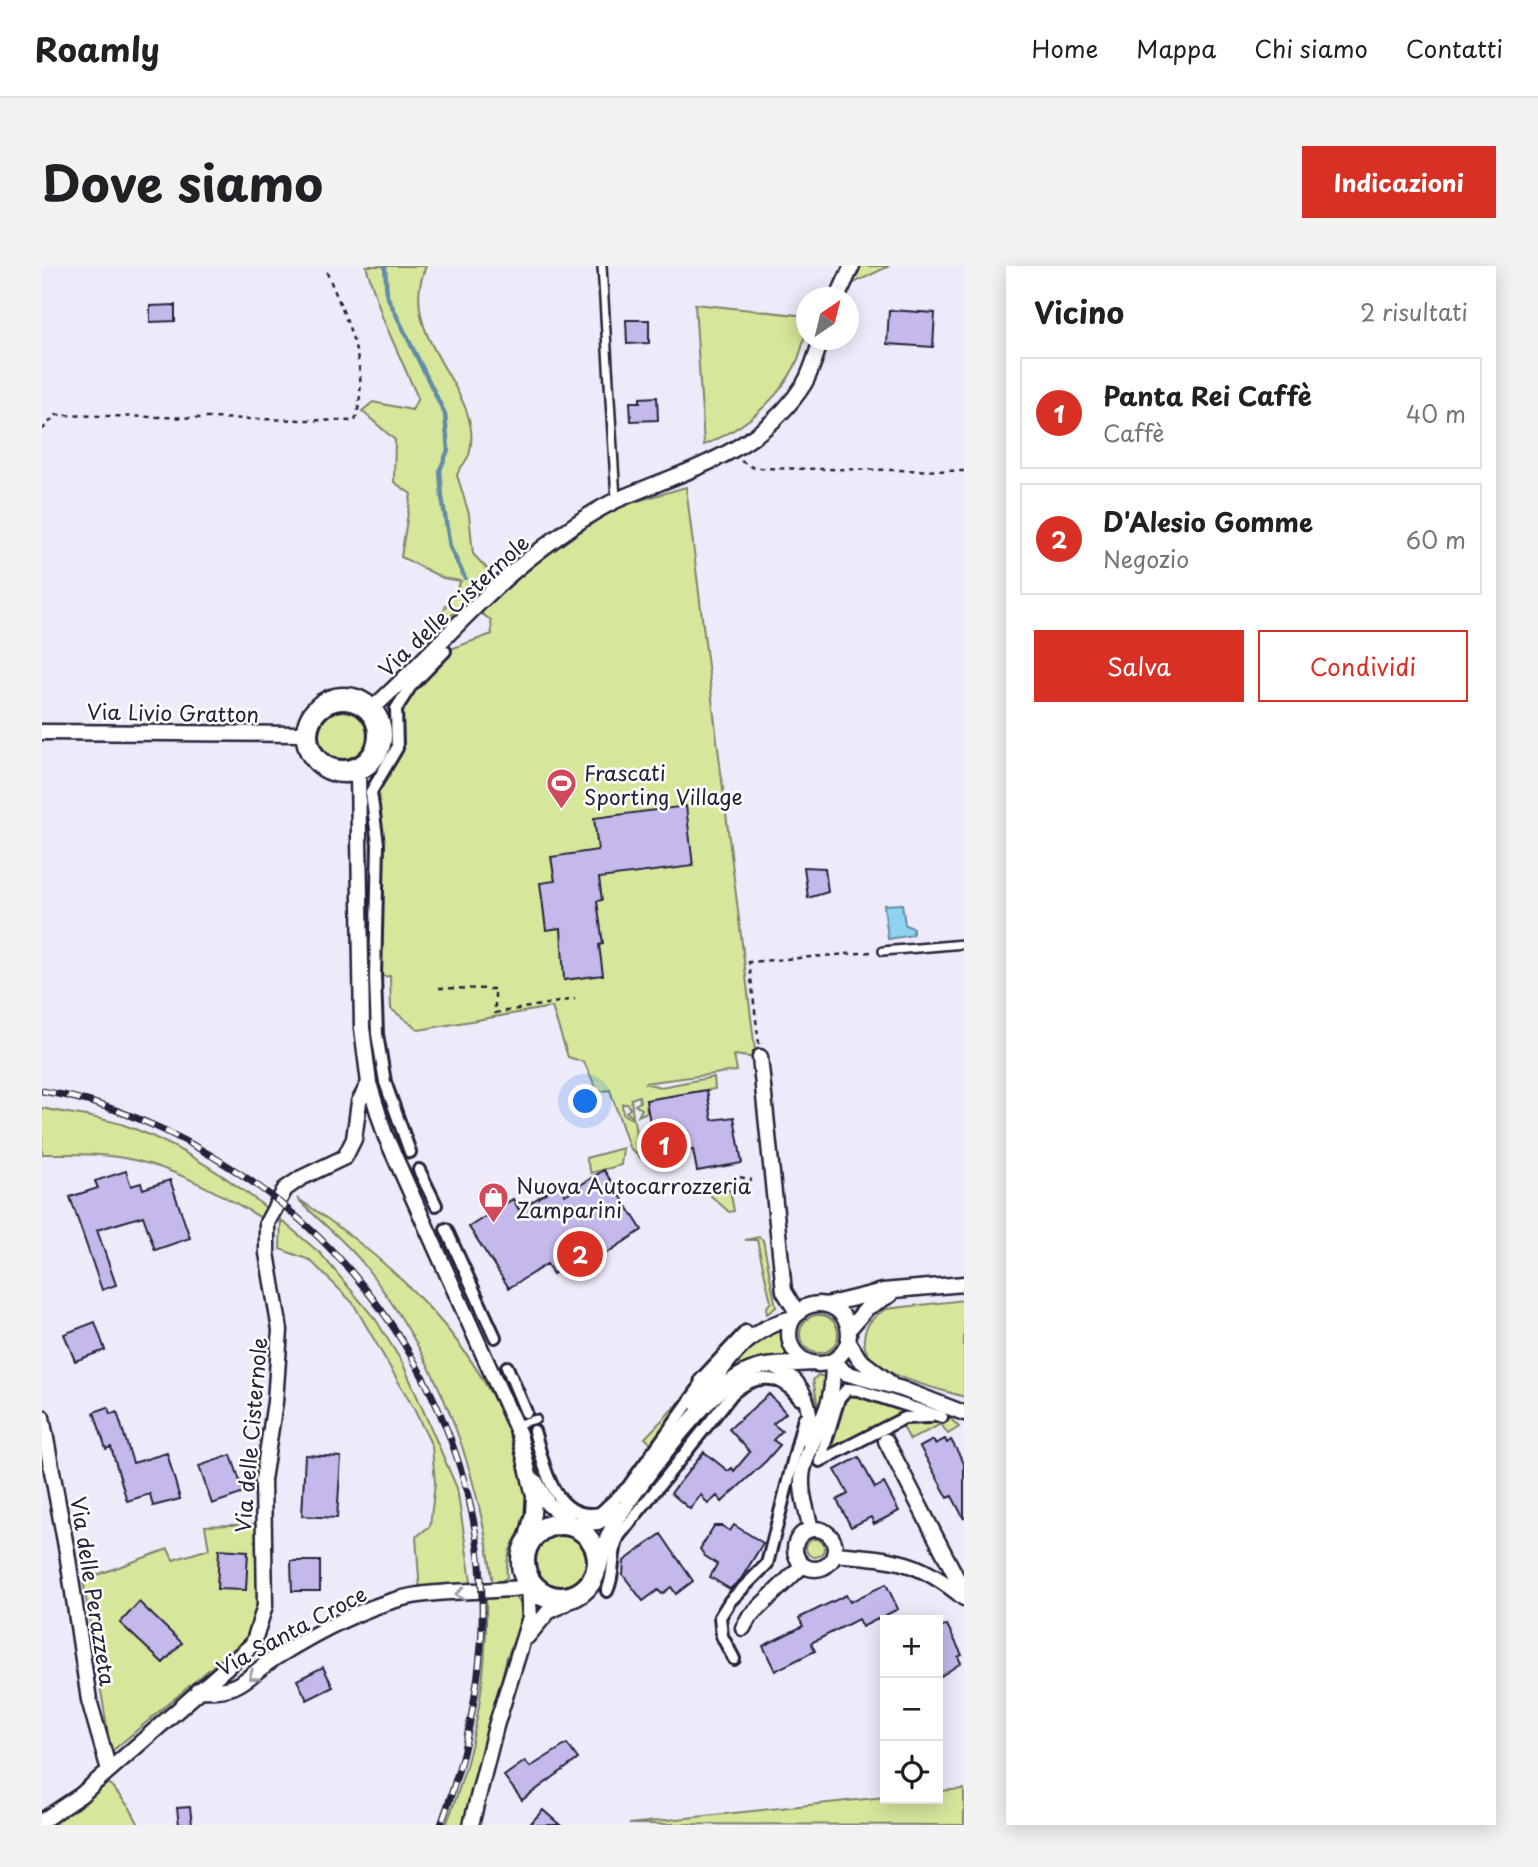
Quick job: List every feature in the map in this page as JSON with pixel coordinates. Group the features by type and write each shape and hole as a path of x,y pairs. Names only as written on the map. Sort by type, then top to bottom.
{"street":[{"path":"842,287 852,266"},
{"name":"Via delle Cisternole","path":"373,708 472,610 538,551 617,500 692,472 728,454 769,426 805,383 817,350"},
{"path":"410,1152 385,1082 377,1034 377,844 371,792 397,748 396,709 410,687 445,651"},
{"path":"336,695 354,695 373,708 385,728 383,749 373,764 332,774 316,764 307,751 304,734 313,708 336,695"},
{"path":"347,704 357,708 371,722 374,740 359,767 341,766 324,759 318,752 314,744 314,726 327,709 347,704"},
{"name":"Via Livio Gratton","path":"42,732 304,734"},
{"name":"Via delle Cisternole","path":"359,767 362,1028 369,1083 385,1136 515,1425 530,1470 548,1504 587,1533 596,1545 599,1569"},
{"path":"761,1057 784,1291 796,1316"},
{"name":"Via delle Cisternole","path":"42,1821 81,1795 198,1690 234,1664 253,1644 265,1606 263,1480 275,1402 280,1330 267,1252 267,1223 285,1189 300,1178 345,1157 354,1139 359,1102 369,1083"},
{"path":"419,1170 436,1205"},
{"path":"446,1229 495,1337"},
{"path":"682,1434 724,1364 762,1330 796,1316 814,1304 826,1305 883,1292 964,1284"},
{"path":"807,1458 835,1381 833,1360 848,1335 874,1303 906,1290"},
{"path":"826,1305 845,1318 856,1356 876,1374 902,1389"},
{"path":"796,1316 790,1327 792,1345 797,1353 813,1363"},
{"path":"534,1431 554,1492 561,1502 581,1512 600,1513 628,1487 699,1388 701,1379 746,1331"},
{"path":"521,1646 548,1612 577,1594 593,1570 594,1559 585,1539 565,1529 544,1534 531,1550 530,1570 534,1580 541,1587 560,1594 577,1594 584,1594 599,1569 611,1529 682,1434 724,1387 742,1374 772,1365 833,1360"},
{"path":"833,1360 845,1373 902,1389 964,1413"},
{"path":"772,1365 792,1376 805,1395 811,1427 802,1488 811,1529"},
{"path":"507,1367 531,1416"},
{"path":"607,1591 614,1574 615,1544 619,1536 733,1393 754,1379 768,1377 780,1381 792,1388 799,1399 804,1424 767,1564 730,1601 720,1617 722,1636 734,1659"},
{"path":"847,1389 858,1390 942,1417 904,1418 820,1461 839,1398 847,1389"},
{"name":"Via delle Perazzeta","path":"42,1417 65,1539 89,1700 109,1770"},
{"path":"886,1441 964,1592"},
{"name":"Via delle Cisternole","path":"528,1587 520,1570 520,1553 533,1514 530,1470"},
{"path":"527,1537 546,1524 572,1524 605,1519 630,1501"},
{"path":"811,1529 819,1530 832,1539 834,1554 825,1566 818,1569 803,1565 795,1552 795,1545 799,1537 811,1529"},
{"path":"834,1554 894,1558 923,1569 964,1598"},
{"path":"743,1628 749,1617 803,1565"},
{"path":"528,1587 549,1601 577,1594"},
{"path":"471,1825 496,1726 530,1617 528,1587"},
{"name":"Via Santa Croce","path":"198,1690 223,1692 250,1679 277,1657 357,1614 402,1598 528,1587"}],"lane":[{"path":"602,266 617,500"},
{"path":"883,951 964,943"},
{"path":"515,1425 531,1416"}],"path":[{"path":"42,430 56,415 355,421 362,397 356,344 325,268"},
{"path":"728,454 754,468 964,471"},
{"path":"761,1057 749,961 883,951"},
{"path":"439,988 495,989 495,1013 575,999"},
{"path":"740,1177 752,1180"}],"green space":[{"path":"366,266 426,266 419,292 421,317 430,340 465,406 471,428 470,451 457,475 469,514 473,554 494,576 426,639 461,581 443,578 401,557 411,494 394,482 395,440 362,411 373,402 412,410 418,398 383,319"},
{"path":"860,266 889,266 852,284"},
{"path":"695,304 796,315 796,350 801,350 788,378 760,411 724,436 704,445"},
{"name":"Frascati Sporting Village","path":"686,487 756,1058 734,1055 737,1071 644,1083 661,1087 714,1077 715,1089 646,1100 647,1112 638,1116 642,1109 635,1105 640,1102 639,1096 631,1099 633,1117 626,1112 630,1109 628,1104 622,1104 623,1114 634,1120 639,1157 629,1147 610,1090 598,1092 584,1062 568,1057 552,1007 419,1030 391,1009 390,976 375,977 375,780 392,760 395,713 445,651 492,634 491,620 482,614 484,608 539,561 614,508"},
{"path":"343,704 365,713 374,735 365,757 343,766 321,757 312,735 321,713"},
{"path":"42,1108 111,1121 141,1131 217,1172 269,1210 263,1219 198,1183 146,1163 86,1154 42,1154"},
{"path":"623,1148 621,1165 591,1173 586,1158"},
{"path":"730,1190 734,1211 729,1212 709,1194"},
{"path":"297,1198 376,1256 412,1290 446,1327 475,1367 499,1410 517,1455 527,1504 525,1520 509,1554 507,1578 493,1585 477,1497 465,1455 433,1375 412,1336 362,1262"},
{"path":"281,1220 321,1254 376,1320 403,1364 457,1488 472,1588 420,1591 416,1537 430,1526 435,1483 432,1446 413,1407 353,1303 310,1260 280,1249"},
{"path":"759,1237 763,1240 776,1307 767,1314 766,1308 771,1302 757,1240 745,1240"},
{"path":"964,1300 964,1397 902,1378 874,1361 866,1351 866,1329 874,1318 886,1309"},
{"path":"819,1315 832,1321 838,1334 832,1347 819,1353 806,1347 800,1334 806,1321"},
{"path":"781,1328 785,1329 786,1356 761,1358 730,1373 741,1356"},
{"path":"818,1375 828,1378 819,1411 813,1380"},
{"path":"701,1379 656,1448 645,1438"},
{"path":"847,1389 951,1419 959,1427 948,1434 941,1424 910,1440 900,1421 820,1461"},
{"path":"256,1524 258,1609 250,1635 111,1752 83,1580 168,1549 173,1560 209,1549 205,1526"},
{"path":"555,1529 567,1529 584,1538 591,1549 591,1573 584,1584 567,1593 555,1593 543,1588 534,1579 529,1567 529,1555 534,1543 543,1534"},
{"path":"815,1539 821,1542 824,1548 821,1554 815,1557 809,1554 806,1548 809,1542"},
{"path":"486,1596 514,1596 521,1604 522,1621 507,1657 464,1825 446,1825 465,1769 478,1712 485,1655"},
{"path":"109,1783 130,1808 139,1825 49,1825"},
{"path":"964,1789 964,1825 629,1824 880,1798 880,1804 943,1804 943,1791"}],"water":[{"path":"902,904 905,925 913,928 913,935 888,939 884,905"}],"building":[{"path":"175,305 175,321 150,322 150,306"},
{"path":"889,310 935,313 933,347 887,344"},
{"path":"626,320 649,320 649,343 627,344"},
{"path":"657,397 658,420 631,421 630,402 640,402 640,398"},
{"path":"686,806 693,866 599,878 602,900 597,901 603,944 599,945 603,975 564,980 561,928 546,930 540,883 555,881 551,857 598,850 594,818"},
{"path":"804,867 825,868 828,892 808,898"},
{"path":"707,1090 712,1120 734,1117 742,1163 697,1171 693,1150 656,1157 646,1100"},
{"path":"604,1170 642,1230 599,1258 593,1248 553,1274 547,1264 509,1288 469,1227 513,1199 519,1210 558,1185 565,1195"},
{"path":"126,1171 131,1186 141,1183 143,1189 170,1180 190,1238 155,1250 143,1216 97,1230 116,1285 102,1290 70,1197 98,1188 95,1181"},
{"path":"95,1322 105,1350 75,1361 64,1334"},
{"path":"769,1394 786,1413 773,1424 782,1431 773,1440 780,1445 722,1502 717,1496 708,1504 701,1495 690,1509 671,1493 704,1452 728,1471 732,1468 734,1471 750,1452 729,1429"},
{"path":"108,1407 110,1414 117,1412 133,1463 167,1453 180,1499 153,1506 150,1494 127,1501 111,1447 106,1449 94,1412"},
{"path":"945,1439 947,1443 951,1440 964,1463 964,1519 952,1496 948,1498 920,1447 933,1440 935,1444"},
{"path":"231,1455 244,1493 212,1504 199,1466"},
{"path":"305,1455 341,1457 337,1518 302,1516"},
{"path":"859,1457 875,1488 884,1483 899,1511 874,1524 871,1517 851,1527 837,1500 848,1494 835,1470"},
{"path":"734,1525 763,1543 741,1579 730,1589 710,1577 717,1564 700,1549 714,1526 722,1526 730,1531"},
{"path":"661,1534 693,1581 676,1594 671,1587 662,1594 658,1590 643,1601 623,1575 624,1561"},
{"path":"219,1549 248,1551 246,1590 217,1589"},
{"path":"291,1561 320,1561 320,1591 292,1591"},
{"path":"886,1584 898,1609 880,1615 880,1618 862,1627 858,1619 811,1643 815,1651 775,1671 763,1646 803,1626 799,1618 846,1595 850,1602"},
{"path":"139,1602 182,1643 163,1663 120,1623"},
{"path":"947,1625 962,1655 958,1657 961,1663 943,1675 943,1627"},
{"path":"323,1667 333,1687 307,1700 297,1680"},
{"path":"567,1744 578,1759 522,1800 504,1776 525,1761 530,1767"},
{"path":"190,1807 192,1824 179,1825 177,1808"},
{"path":"543,1810 560,1825 529,1825"}],"waterway":[{"path":"385,266 387,296 445,414 448,450 440,470 442,497 450,547 465,578"}],"railway":[{"path":"42,1091 118,1111 167,1132 236,1171 292,1212 342,1261 385,1316 422,1375 451,1439 470,1506 481,1575 481,1645 476,1691 462,1759 441,1825"}],"place":[{"name":"Frascati Sporting Village","path":"561,811"},
{"name":"Panta Rei Caffè","path":"664,1145"},
{"name":"Nuova Autocarrozzeria Zamparini","path":"493,1224"},
{"name":"D'Alesio Gomme","path":"580,1254"}]}
